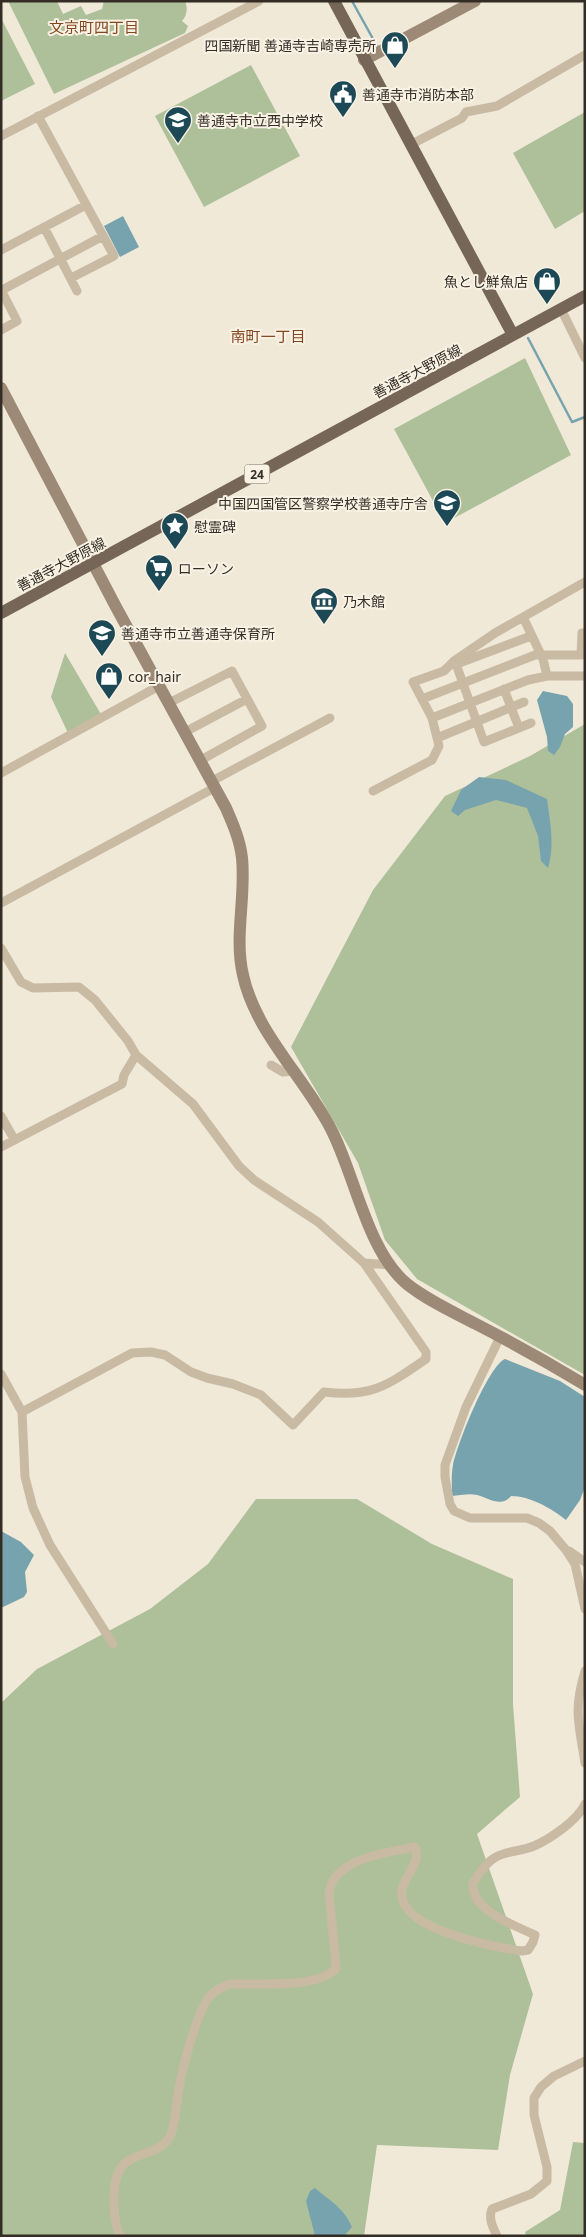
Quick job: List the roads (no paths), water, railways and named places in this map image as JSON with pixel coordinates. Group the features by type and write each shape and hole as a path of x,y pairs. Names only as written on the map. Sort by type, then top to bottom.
{"main road":[{"path":"334,1 513,335"},
{"name":"善通寺大野原線","path":"1,613 585,296"}],"street":[{"path":"1,136 259,1"},
{"path":"364,60 475,1"},
{"path":"410,145 462,118 466,112 497,106 585,55"},
{"path":"38,116 114,256 71,278"},
{"path":"1,250 86,205"},
{"path":"44,228 77,291"},
{"path":"1,330 18,321 1,290 62,260 103,236"},
{"path":"561,309 585,358"},
{"path":"1,388 159,686 214,784 237,836 242,857 240,947 242,974 253,1003 330,1127 346,1161 363,1210 376,1240 391,1265 406,1283 438,1304 585,1385"},
{"path":"451,666 495,633 585,582"},
{"path":"523,617 541,655 547,676"},
{"path":"422,699 535,655 583,655 582,633 585,633"},
{"path":"373,791 432,760 439,746 432,718 413,682 532,636"},
{"path":"451,666 463,683 484,742 531,723"},
{"path":"169,703 232,671 262,726 201,760"},
{"path":"432,718 528,680 547,676 585,676"},
{"path":"1,774 159,686"},
{"path":"504,689 519,728"},
{"path":"185,732 247,699"},
{"path":"437,738 524,702"},
{"path":"1,903 330,718"},
{"path":"1,948 21,982 33,988 78,988 95,1000 128,1041 136,1055 193,1104 240,1166 254,1180 318,1222 364,1262 426,1352 426,1359 391,1383 367,1393 345,1394 324,1392 293,1425 261,1395 233,1384 206,1378 191,1372 165,1356 151,1352 132,1353 22,1412"},
{"path":"1,1146 122,1084 124,1075 136,1055"},
{"path":"271,1065 283,1072 294,1071"},
{"path":"1,1116 14,1139"},
{"path":"364,1262 391,1265"},
{"path":"500,1337 466,1407 446,1465 445,1477 450,1504 454,1511 470,1518 527,1518 539,1523 550,1531 575,1564 585,1609"},
{"path":"1,1374 22,1412 26,1482 33,1508 50,1545 113,1644"},
{"path":"566,1550 585,1562"},
{"path":"585,1672 577,1697 577,1725 585,1763"},
{"path":"120,2236 116,2220 115,2186 117,2175 124,2163 163,2145 170,2136 182,2068 209,1997 220,1988 229,1984 318,1981 329,1976 336,1969 329,1892 334,1880 348,1866 360,1860 381,1854 415,1847 417,1855 402,1890 407,1909 418,1920 475,1941 522,1951 528,1950 534,1942 535,1935 511,1924 480,1903 475,1896 472,1883 496,1857 534,1846 580,1814 585,1804"},
{"path":"497,2236 491,2222 490,2215 492,2210 531,2194 547,2181 547,2167 534,2115 534,2098 541,2087 554,2076 585,2061"}],"water":[{"path":"123,216 139,247 120,257 104,226"},
{"path":"543,691 567,696 573,704 573,727 565,734 560,747 554,755 548,751 547,737 537,700"},
{"path":"479,777 506,780 547,799 552,842 548,868 541,861 538,836 527,808 496,800 465,810 458,816 451,811 461,790"},
{"path":"505,1359 560,1381 585,1397 585,1487 580,1500 566,1520 547,1507 526,1498 511,1496 507,1500 499,1502 474,1494 452,1496 453,1465 460,1441 482,1390 498,1365"},
{"path":"1,1531 21,1542 34,1555 25,1572 27,1592 24,1597 1,1608"},
{"path":"315,2188 336,2205 349,2221 352,2227 344,2236 315,2236 306,2201 310,2191"}],"waterway":[{"path":"352,1 377,46"},
{"path":"528,338 572,422 585,417"}],"place":[{"name":"四国新聞 善通寺吉崎専売所","path":"395,69"},
{"name":"善通寺市消防本部","path":"343,118"},
{"name":"善通寺市立西中学校","path":"178,144"},
{"name":"魚とし鮮魚店","path":"547,305"},
{"name":"中国四国管区警察学校善通寺庁舎","path":"447,527"},
{"name":"慰霊碑","path":"175,550"},
{"name":"ローソン","path":"159,592"},
{"name":"乃木館","path":"324,625"},
{"name":"善通寺市立善通寺保育所","path":"102,657"},
{"name":"cor_hair","path":"109,700"}],"district":[{"name":"文京町四丁目","path":"94,27"},
{"name":"南町一丁目","path":"268,336"}]}
